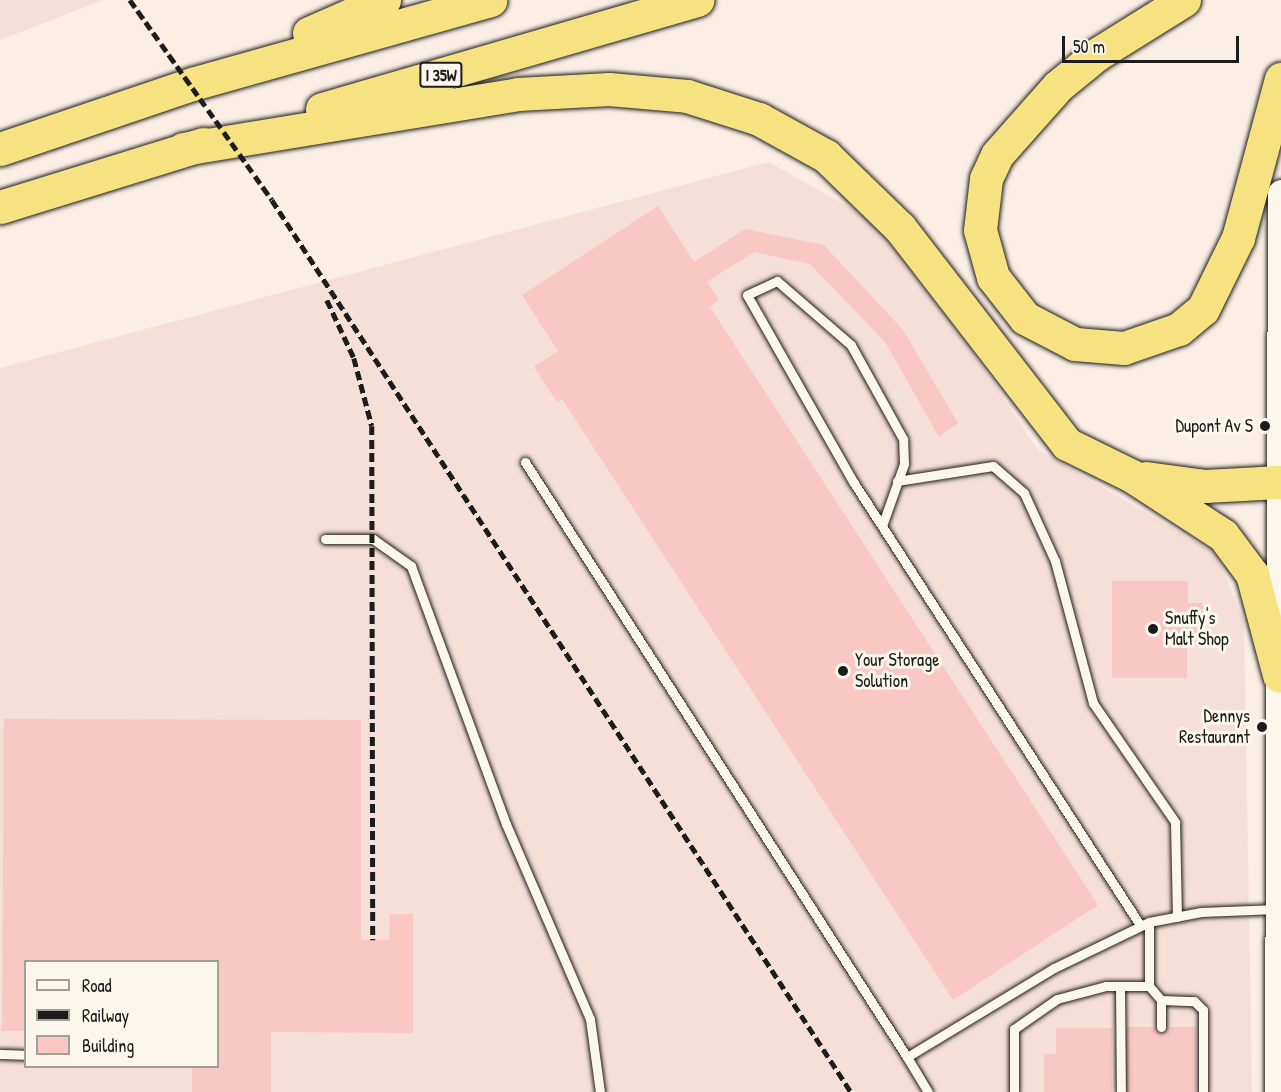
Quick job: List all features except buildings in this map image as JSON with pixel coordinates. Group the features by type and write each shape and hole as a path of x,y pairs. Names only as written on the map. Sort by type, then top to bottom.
{"highway":[{"path":"192,84 384,0"},
{"path":"0,149 192,84 490,0"},
{"name":"I 35W","path":"0,207 183,149 698,0"},
{"path":"1184,0 1125,36 1058,86 997,155 986,179 980,230 993,277 1026,318 1075,344 1124,348 1179,329 1203,309 1238,238 1281,79"},
{"path":"183,149 518,94 598,90 687,96 759,119 826,156 900,228 1067,444 1132,476 1223,535 1252,574 1279,675"},
{"path":"1132,476 1205,486 1280,482"}],"main road":[{"path":"1278,1092 1281,193"}],"lane":[{"path":"882,526 897,482 903,439 851,345 777,281 747,295 882,526 1144,924 1149,986 1161,1000 1161,1028"},
{"path":"525,462 928,1092"},
{"path":"897,482 993,466 1024,493 1055,561 1093,703 1175,822 1177,917"},
{"path":"325,540 373,539 411,566 506,824 590,1019 600,1092"},
{"path":"907,1057 1054,968 1144,924 1177,917 1280,909"},
{"path":"1014,1092 1014,1029 1057,999 1120,986 1149,986"},
{"path":"1120,986 1121,1092"},
{"path":"1161,1000 1194,1001 1203,1010 1203,1092"},
{"path":"0,1054 24,1055"}],"shaded area":[{"path":"0,0 103,0 0,40"},
{"path":"769,162 870,219 970,348 1038,450 1215,553 1244,621 1252,1092 0,1092 0,368"}],"railway":[{"path":"130,0 272,200 851,1092"},
{"path":"327,300 354,358 372,426 373,940"}],"place":[{"name":"Dupont Av S","path":"1265,426"},
{"name":"Snuffy's Malt Shop","path":"1153,629"},
{"name":"Your Storage Solution","path":"843,671"},
{"name":"Dennys Restaurant","path":"1262,727"}]}
